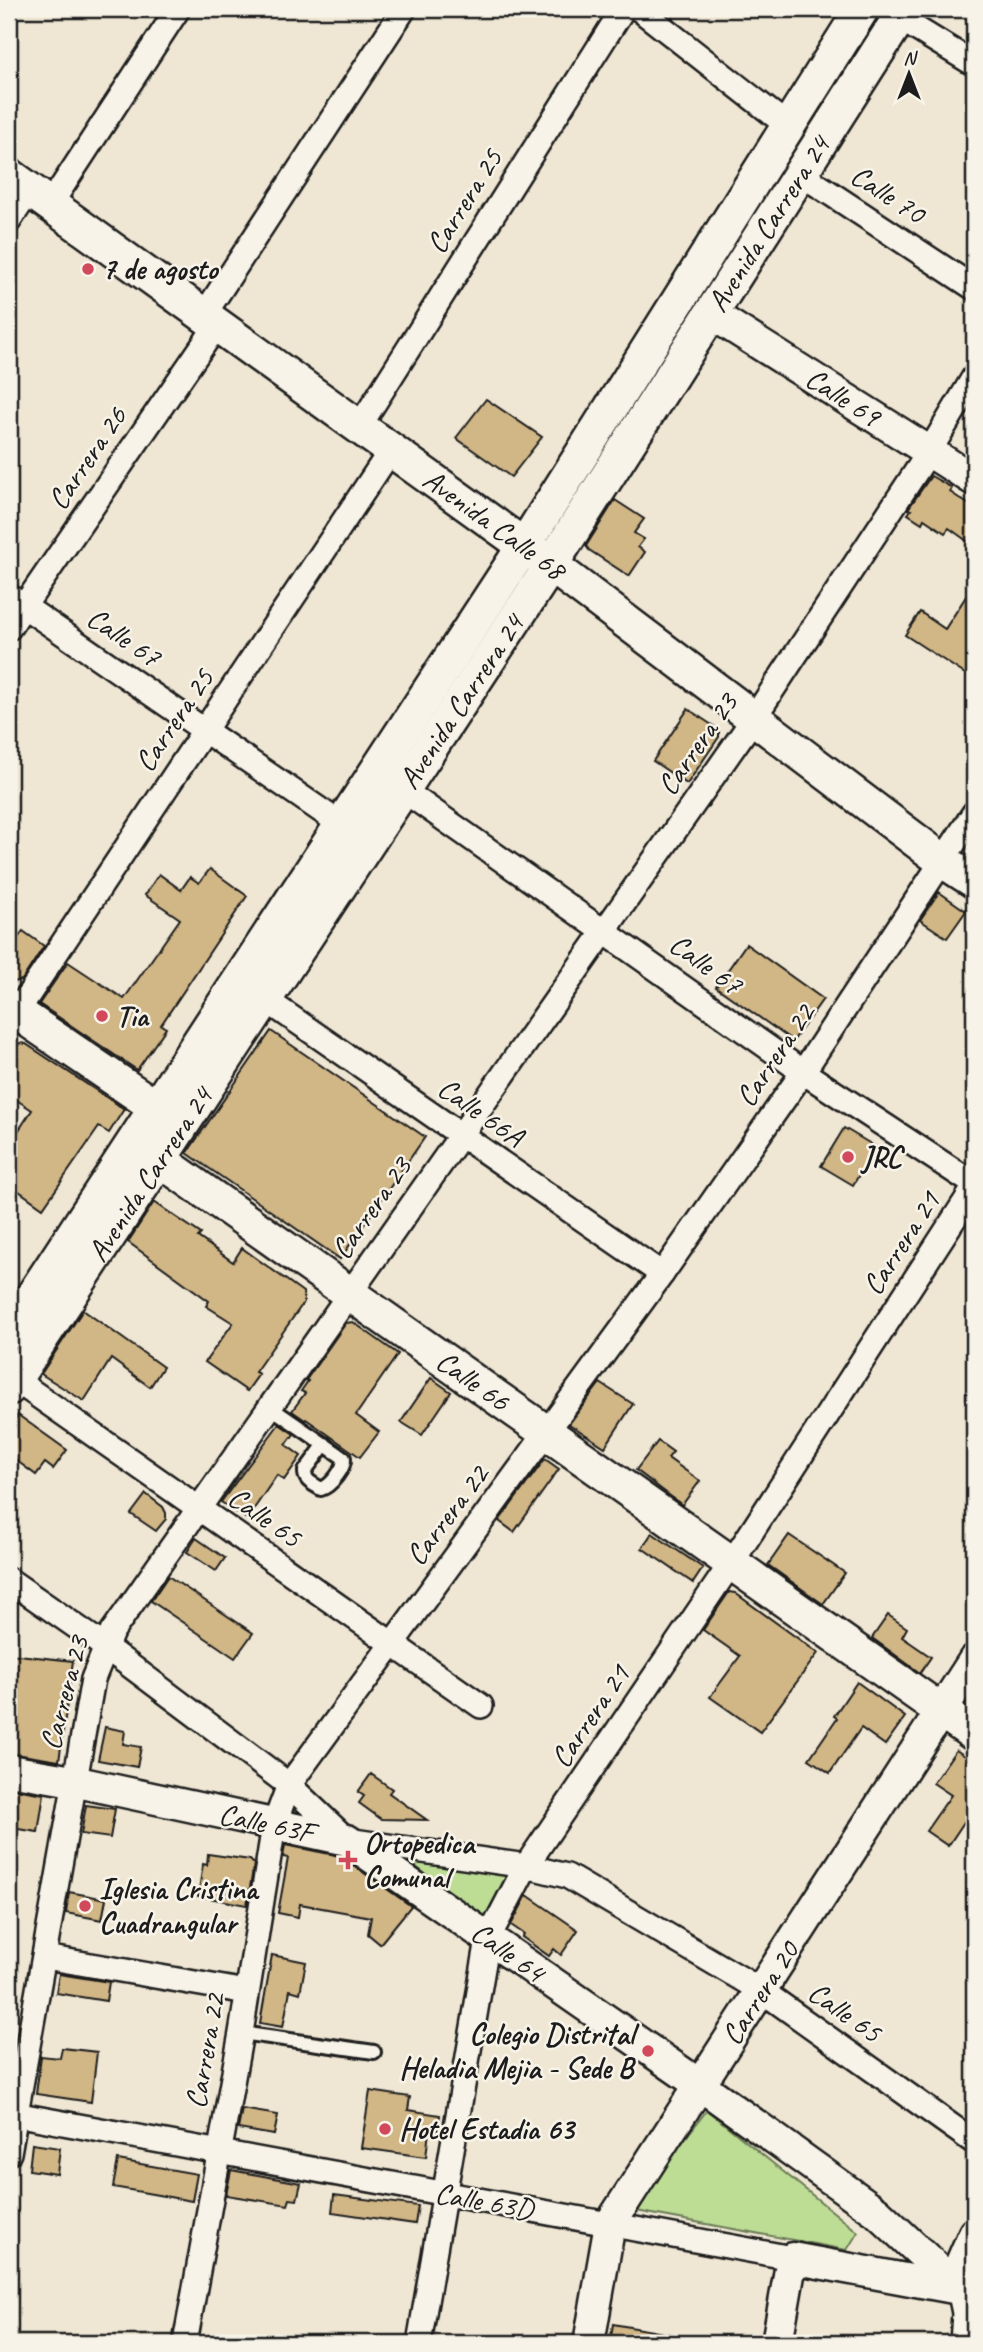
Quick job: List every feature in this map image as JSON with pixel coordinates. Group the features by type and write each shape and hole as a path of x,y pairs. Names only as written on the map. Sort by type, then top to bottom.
{"main road":[{"name":"Avenida Carrera 24","path":"170,1116 342,825 524,546 862,9"},
{"name":"Avenida Carrera 24","path":"9,1332 170,1116 265,1000 551,565 902,13"},
{"name":"Avenida Calle 68","path":"30,190 551,565 943,861 974,881"},
{"path":"11,1014 170,1116 160,1160"},
{"name":"Avenida Carrera 24","path":"12,1384 160,1160"},
{"name":"Calle 66","path":"160,1160 974,1734"}],"street":[{"path":"9,221 30,190 178,9"},
{"name":"Carrera 26","path":"9,628 16,601 210,320 404,9"},
{"name":"Carrera 25","path":"359,427 623,9"},
{"path":"639,9 788,125"},
{"path":"902,13 974,64"},
{"name":"Calle 70","path":"801,174 974,288"},
{"name":"Calle 69","path":"712,314 974,480"},
{"name":"Carrera 23","path":"9,2153 12,2113 45,1957 73,1782 93,1679 104,1646 754,718 929,453 974,377"},
{"name":"Carrera 25","path":"11,1014 205,731 391,450"},
{"name":"Calle 67","path":"16,601 342,825"},
{"name":"Calle 67","path":"403,790 803,1072 974,1186"},
{"name":"Carrera 22","path":"185,2343 274,1825 289,1784 662,1274 803,1072 974,813"},
{"name":"Calle 66A","path":"265,1000 662,1274"},
{"name":"Carrera 21","path":"419,2343 488,1939 526,1866 731,1563 974,1186"},
{"name":"Calle 65","path":"12,1384 198,1509 481,1706"},
{"name":"Calle 64","path":"9,1580 104,1646 289,1784 347,1840 700,2085 877,2212 967,2294"},
{"name":"Carrera 20","path":"589,2343 610,2224 974,1660"},
{"name":"Calle 63F","path":"9,1770 347,1840 526,1866"},
{"name":"Calle 65","path":"526,1866 567,1877 762,1991 974,2142"},
{"path":"45,1957 247,1992"},
{"name":"Calle 63D","path":"12,2113 792,2258 967,2294"},
{"path":"962,2343 967,2294 961,2263 974,2233"},
{"path":"777,2343 792,2258"}],"lane":[{"path":"270,1407 325,1444"},
{"path":"240,2033 374,2052"}],"green space":[{"path":"406,1859 512,1873 484,1919"},
{"path":"707,2110 858,2232 847,2250 631,2210"}],"building":[{"path":"486,399 542,437 511,477 456,438"},
{"path":"931,476 952,488 950,492 974,508 974,546 949,528 945,533 924,519 922,523 908,514 911,510 908,509"},
{"path":"615,500 644,519 634,533 644,539 638,547 645,552 629,576 586,546"},
{"path":"974,584 974,680 905,635 920,612 945,629"},
{"path":"688,709 718,729 719,737 687,784 653,761"},
{"path":"210,869 247,896 161,1025 166,1028 137,1070 39,1004 68,962 124,999 180,919 145,895 159,874 181,890 190,877 199,883"},
{"path":"939,892 966,911 947,938 920,920"},
{"path":"23,931 44,946 22,980 9,983 9,950"},
{"path":"746,944 823,999 793,1041 716,987"},
{"path":"271,1031 425,1137 340,1259 187,1153"},
{"path":"26,1044 124,1109 109,1133 99,1127 43,1208 9,1184 9,1171 17,1159 9,1153 9,1145 32,1110 9,1095 9,1054 14,1046"},
{"name":"JRC","path":"844,1128 876,1147 853,1185 821,1166"},
{"path":"154,1202 201,1234 198,1237 233,1262 242,1248 303,1292 304,1302 255,1372 259,1374 247,1391 205,1362 233,1323 206,1306 209,1301 128,1242"},
{"path":"83,1310 163,1367 150,1387 111,1359 84,1401 41,1374"},
{"path":"353,1322 398,1354 356,1415 379,1432 360,1457 292,1411 305,1393 301,1391 308,1381 306,1380 346,1323"},
{"path":"431,1378 451,1392 422,1435 401,1422"},
{"path":"600,1383 633,1404 605,1447 569,1424"},
{"path":"18,1415 67,1450 53,1469 45,1463 36,1475 9,1455 9,1427"},
{"path":"279,1424 294,1434 286,1445 301,1456 284,1480 277,1475 247,1519 221,1502"},
{"path":"658,1441 673,1452 668,1458 700,1481 682,1505 636,1470"},
{"path":"545,1459 559,1469 514,1532 499,1521"},
{"path":"146,1494 163,1507 166,1513 166,1519 156,1531 131,1514"},
{"path":"652,1533 703,1568 693,1583 642,1548"},
{"path":"789,1535 845,1573 823,1604 768,1565"},
{"path":"196,1538 225,1558 216,1571 187,1552"},
{"path":"168,1576 253,1633 235,1658 151,1601"},
{"path":"729,1592 735,1593 818,1653 760,1732 710,1697 740,1656 703,1630"},
{"path":"888,1615 907,1628 902,1637 931,1657 920,1673 872,1638"},
{"path":"9,1654 73,1661 59,1761 9,1753"},
{"path":"857,1682 905,1717 885,1745 861,1728 830,1773 809,1759"},
{"path":"105,1727 125,1731 123,1744 141,1747 137,1767 98,1760"},
{"path":"956,1750 974,1762 974,1807 948,1846 926,1831 951,1795 933,1783"},
{"path":"371,1774 392,1789 389,1793 427,1820 381,1819 359,1803 364,1796 358,1792"},
{"path":"9,1788 44,1794 38,1832 11,1828 14,1811 9,1811"},
{"path":"86,1805 115,1809 110,1838 81,1834"},
{"path":"285,1845 340,1856 411,1906 380,1944 368,1934 371,1917 300,1904 298,1917 278,1913 288,1858 283,1857"},
{"path":"208,1854 250,1860 254,1864 247,1905 198,1896 203,1864 207,1865"},
{"name":"Iglesia Cristina Cuadrangular","path":"69,1892 106,1899 102,1920 66,1913"},
{"path":"527,1895 578,1930 561,1955 554,1949 549,1956 522,1937 524,1934 511,1925"},
{"path":"272,1955 306,1962 300,1993 290,1990 283,2027 260,2023"},
{"path":"59,1974 109,1982 106,2001 56,1993"},
{"path":"62,2048 97,2052 91,2102 36,2094 41,2056 60,2058"},
{"name":"Hotel Estadia 63","path":"370,2091 410,2097 408,2110 440,2115 437,2132 429,2131 426,2157 361,2148"},
{"path":"242,2109 278,2115 274,2135 238,2129"},
{"path":"32,2144 60,2148 57,2174 29,2170"},
{"path":"118,2160 197,2174 192,2201 113,2187"},
{"path":"231,2170 301,2183 297,2200 290,2199 288,2205 226,2195"},
{"path":"334,2195 418,2206 415,2224 332,2212"},
{"path":"613,2324 675,2335 674,2343 610,2343"}],"place":[{"name":"7 de agosto","path":"88,269"},
{"name":"Tia","path":"102,1016"},
{"name":"JRC","path":"848,1157"},
{"name":"Ortopedica Comunal","path":"348,1860"},
{"name":"Iglesia Cristina Cuadrangular","path":"85,1906"},
{"name":"Colegio Distrital Heladia Mejia - Sede B","path":"648,2051"},
{"name":"Hotel Estadia 63","path":"385,2129"}]}
